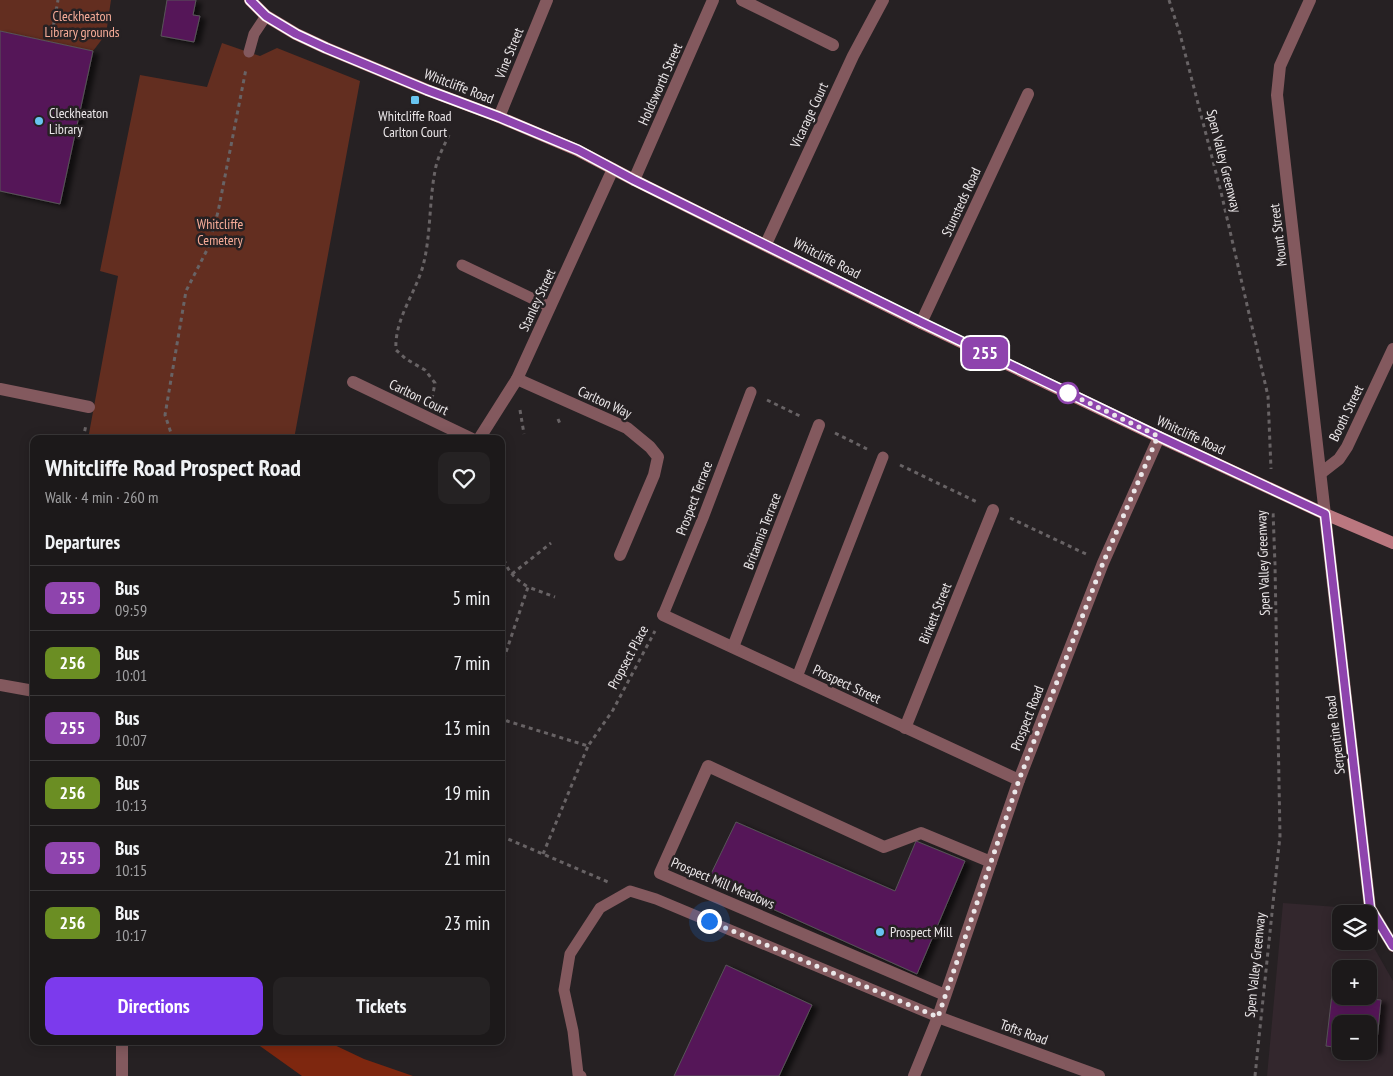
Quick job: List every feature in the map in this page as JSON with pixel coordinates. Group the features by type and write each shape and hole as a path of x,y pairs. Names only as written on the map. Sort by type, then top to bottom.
{"main road":[{"name":"Whitcliffe Road","path":"250,0 266,16 296,34 427,90 578,150 634,180 921,322 1158,436 1325,514 1393,543"}],"street":[{"name":"Vine Street","path":"499,117 547,0"},
{"name":"Holdsworth Street","path":"634,180 713,0"},
{"path":"742,0 833,45"},
{"name":"Vicarage Court","path":"766,244 853,56 883,0"},
{"name":"Mount Street","path":"1310,0 1280,66 1277,95 1320,473"},
{"name":"Stunsteds Road","path":"921,322 1028,94"},
{"name":"Stanley Street","path":"481,435 518,379 614,169"},
{"name":"Booth Street","path":"1320,473 1339,459 1347,447 1393,349"},
{"name":"Carlton Way","path":"518,379 627,428 650,447 658,457 654,475 620,555"},
{"name":"Carlton Court","path":"353,382 464,435"},
{"path":"0,389 89,407"},
{"name":"Britannia Terrace","path":"733,647 819,426"},
{"name":"Prospect Road","path":"914,1076 938,1017 1019,780 1103,563 1158,436"},
{"path":"1320,473 1325,514"},
{"name":"Birkett Street","path":"905,728 993,510"},
{"name":"Serpentine Road","path":"1325,514 1370,908 1393,946"},
{"name":"Prospect Street","path":"663,615 1019,780"},
{"path":"0,685 30,690"},
{"name":"Prospect Mill Meadows","path":"945,995 660,872 708,766 884,847 921,833 991,862"},
{"name":"Tofts Road","path":"938,1017 1099,1076"},
{"path":"122,1045 122,1076"}],"lane":[{"path":"249,52 254,34 266,16"},
{"path":"462,265 550,307"},
{"name":"Prospect Terrace","path":"663,615 703,518 751,392"},
{"path":"797,677 883,456"},
{"path":"581,1076 578,1074 573,1031 564,990 570,954 600,908 630,891 656,899 938,1017"}],"path":[{"path":"52,34 58,0"},
{"name":"Spen Valley Greenway","path":"1169,0 1180,34 1221,192 1268,396 1272,476"},
{"path":"172,435 165,415 186,291 208,248 218,212 249,52"},
{"path":"426,416 435,383 425,370 406,359 396,350 395,340 398,326 422,266 428,236 435,170 449,135"},
{"path":"751,392 1103,563"},
{"name":"Spen Valley Greenway","path":"1254,1076 1280,836 1273,505"},
{"path":"512,574 551,543"},
{"path":"505,562 516,579 528,587 555,597"},
{"path":"505,655 528,587"},
{"name":"Propsect Place","path":"543,854 588,746 613,710 663,615"},
{"path":"505,719 507,721 588,746"},
{"path":"505,838 630,891"}],"shaded area":[{"path":"1283,903 1332,907 1332,950 1375,950 1393,981 1393,1076 1267,1076"},
{"path":"259,1045 334,1045 364,1059 413,1076 302,1076"}],"green space":[{"name":"Cleckheaton Library grounds","path":"0,0 111,0 106,34 93,51 0,31"},
{"name":"Whitcliffe Cemetery","path":"222,43 260,56 277,48 360,81 295,435 89,435 118,276 100,271 140,75 207,87"}],"building":[{"path":"167,0 196,0 193,15 200,16 194,42 161,36"},
{"name":"Cleckheaton Library","path":"0,31 93,51 60,204 0,191"},
{"name":"Prospect Mill","path":"736,822 895,891 916,841 965,861 917,974 708,880"},
{"path":"726,965 812,1005 779,1076 674,1076"},
{"path":"1332,994 1332,1005 1377,1005 1377,1000 1381,1000 1377,1041 1377,1015 1332,1015 1332,1047 1326,1046"}],"bus line":[{"name":"255","path":"250,0 266,16 296,34 427,90 578,150 634,180 921,322 1325,514 1370,908 1393,946"}],"place":[{"name":"Whitcliffe Road Carlton Court","path":"415,100"},
{"name":"Cleckheaton Library","path":"39,121"},
{"name":"Prospect Mill","path":"880,932"}],"route":[{"path":"709,921 938,1017 1019,780 1103,563 1158,436 1068,393"}]}
